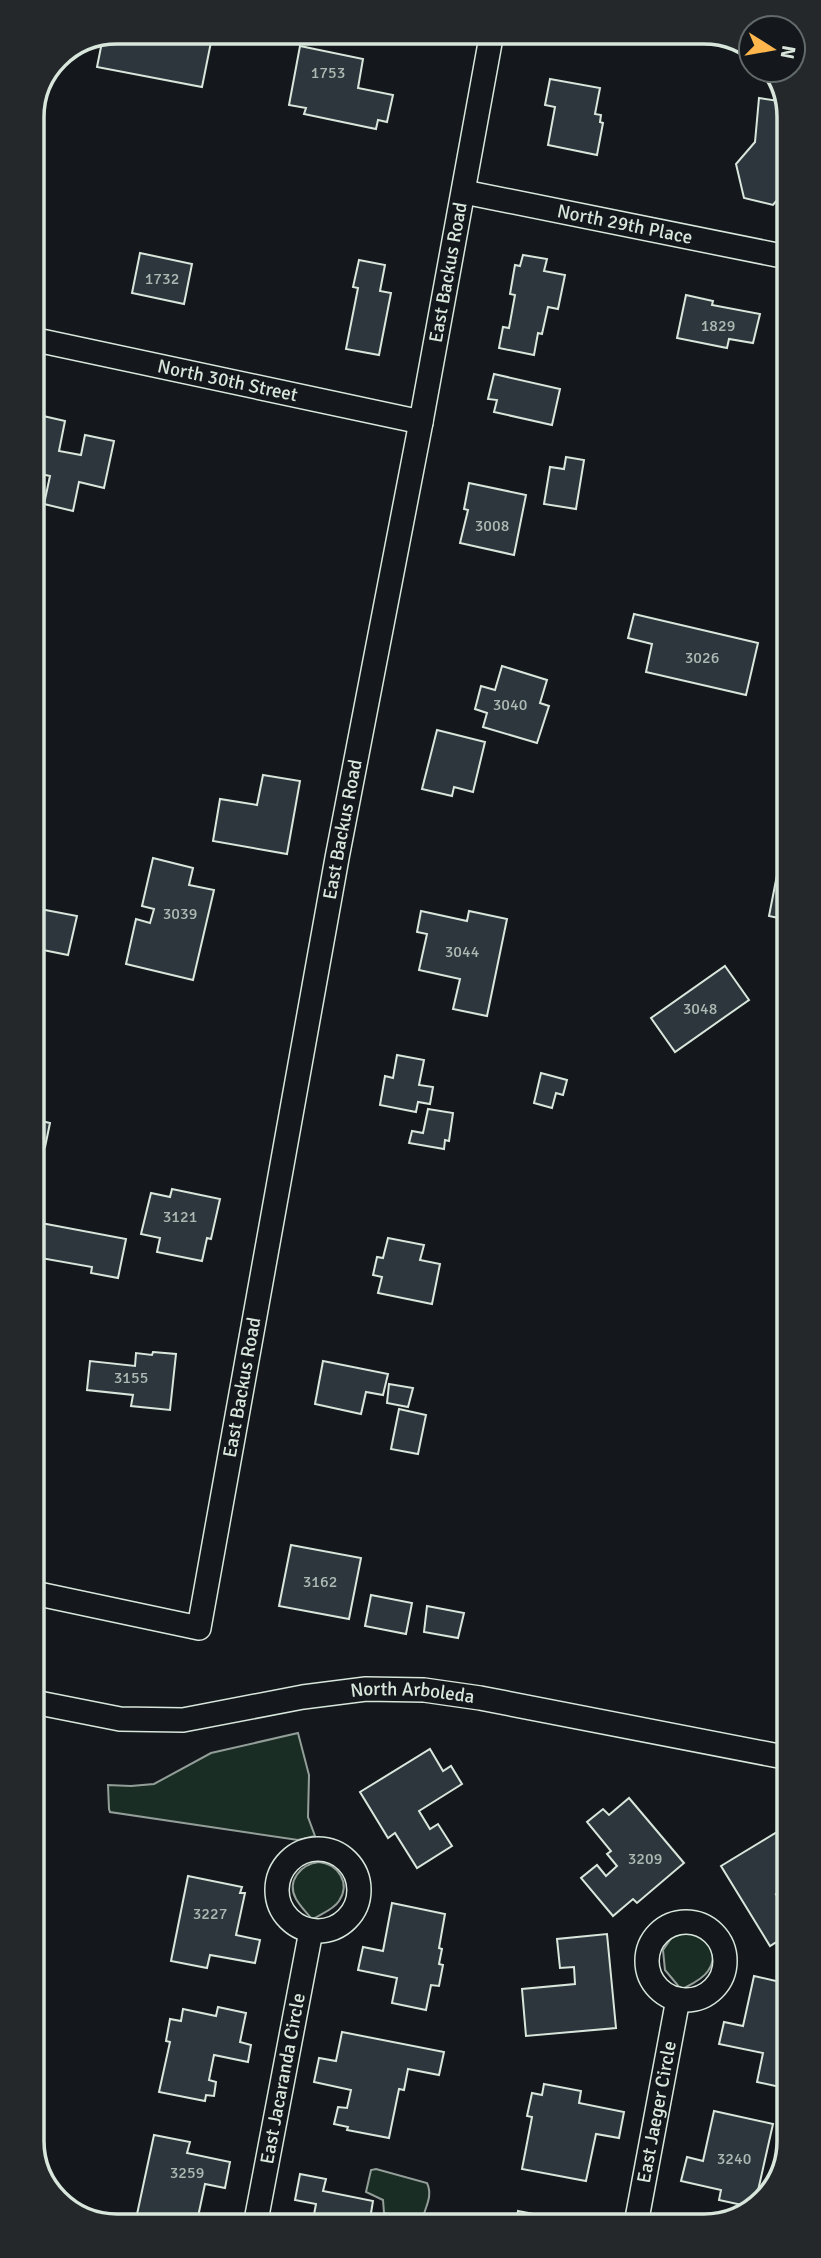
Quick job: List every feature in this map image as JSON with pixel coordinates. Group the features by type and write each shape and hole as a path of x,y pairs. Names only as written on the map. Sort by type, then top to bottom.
{"street":[{"name":"East Backus Road","path":"44,1595 198,1628 337,858 490,44"},
{"name":"North 29th Place","path":"464,192 777,255"},
{"name":"North 30th Street","path":"44,342 421,422"},
{"name":"North Arboleda","path":"44,1704 120,1719 183,1720 303,1697 366,1689 424,1690 480,1698 777,1756"},
{"name":"East Jacaranda Circle","path":"257,2214 311,1931"},
{"name":"East Jaeger Circle","path":"638,2214 678,1999"}],"green space":[{"path":"298,1733 309,1775 308,1817 315,1836 298,1840 110,1812 108,1785 154,1784 211,1753"},
{"path":"319,1862 337,1870 344,1888 334,1906 311,1918 296,1899 293,1886 301,1870"},
{"path":"688,1932 706,1941 713,1958 703,1976 680,1988 665,1970 663,1950 672,1937"},
{"path":"376,2169 427,2183 429,2199 424,2214 384,2213 383,2200 366,2192 371,2170"}],"building":[{"path":"211,44 202,87 97,67 103,45"},
{"path":"300,46 363,59 358,88 393,95 387,122 378,120 376,129 304,114 306,108 289,105"},
{"path":"550,79 600,88 595,114 601,115 600,122 603,123 597,155 548,145 555,107 545,105"},
{"path":"759,98 775,100 777,200 773,205 744,198 736,164 755,142"},
{"path":"140,253 192,264 184,304 132,293"},
{"path":"523,255 547,259 544,271 565,275 558,309 548,307 542,334 538,333 534,355 499,348 503,327 509,328 515,295 510,294 515,265 520,266"},
{"path":"359,260 385,265 380,291 391,293 379,355 346,349 358,288 353,287"},
{"path":"686,295 713,301 712,305 760,314 753,343 729,339 727,348 677,338"},
{"path":"494,374 560,389 552,425 494,412 497,400 488,399"},
{"path":"44,416 65,421 59,451 81,455 85,435 114,441 104,488 79,482 73,511 44,504 50,476 44,475"},
{"path":"566,457 584,460 576,509 544,504 550,467 564,469"},
{"path":"469,483 526,495 514,555 460,543 468,510 464,509"},
{"path":"634,614 758,643 746,695 646,672 652,644 628,638"},
{"path":"502,666 547,680 540,703 549,706 537,743 483,727 487,713 475,709 481,686 495,690"},
{"path":"437,730 485,742 473,792 454,787 452,796 422,789"},
{"path":"263,775 300,781 287,854 213,841 220,799 257,805"},
{"path":"153,858 193,868 189,885 214,890 193,980 126,964 136,919 150,923 154,909 142,906"},
{"path":"777,875 777,918 769,916"},
{"path":"44,910 77,916 68,955 44,950"},
{"path":"421,911 467,921 469,911 507,919 487,1016 453,1009 460,979 419,970 427,934 417,932"},
{"path":"725,966 749,1000 675,1052 651,1018"},
{"path":"397,1055 424,1060 419,1085 433,1087 430,1104 418,1102 416,1112 380,1105 385,1076 393,1078"},
{"path":"541,1073 567,1080 563,1095 556,1093 552,1108 534,1103"},
{"path":"428,1109 453,1113 449,1141 445,1140 444,1149 409,1143 412,1131 423,1133"},
{"path":"44,1122 50,1123 44,1147"},
{"path":"172,1189 220,1199 211,1239 207,1238 202,1261 157,1252 160,1238 141,1234 151,1193 170,1197"},
{"path":"44,1224 126,1239 118,1278 91,1273 92,1267 44,1259"},
{"path":"388,1238 424,1245 420,1260 440,1264 432,1304 378,1293 382,1277 373,1275 377,1257 383,1258"},
{"path":"153,1352 176,1354 170,1410 131,1406 133,1395 87,1390 90,1361 135,1366 136,1353 152,1355"},
{"path":"323,1361 388,1374 383,1395 366,1392 361,1414 315,1404"},
{"path":"389,1384 413,1388 408,1407 387,1403"},
{"path":"399,1409 426,1415 418,1454 391,1449"},
{"path":"291,1545 361,1558 349,1619 279,1606"},
{"path":"371,1595 412,1603 406,1634 365,1626"},
{"path":"427,1606 464,1613 458,1638 424,1632"},
{"path":"430,1749 443,1771 451,1766 462,1784 419,1811 430,1829 438,1824 452,1846 417,1868 395,1833 388,1838 360,1792"},
{"path":"629,1798 684,1863 637,1903 633,1899 613,1916 581,1878 597,1865 606,1876 617,1866 607,1854 611,1851 587,1822 603,1809 609,1815"},
{"path":"777,1832 777,1942 770,1946 721,1866"},
{"path":"188,1876 242,1887 240,1893 245,1893 236,1935 260,1940 255,1963 210,1955 207,1968 171,1961"},
{"path":"392,1903 445,1914 439,1948 442,1949 439,1964 443,1965 439,1986 431,1985 426,2010 392,2003 397,1978 358,1970 363,1947 383,1951"},
{"path":"607,1934 616,2028 526,2036 522,1989 575,1984 574,1967 560,1968 557,1939"},
{"path":"754,1976 777,1981 777,2086 757,2082 763,2053 719,2044 724,2022 743,2026"},
{"path":"218,2007 246,2013 240,2042 251,2045 248,2062 214,2055 209,2080 216,2082 214,2096 206,2095 205,2101 159,2092 170,2042 166,2041 170,2019 181,2021 183,2009 216,2016"},
{"path":"342,2032 444,2052 439,2075 408,2069 404,2090 399,2089 389,2138 347,2130 348,2127 334,2124 338,2107 347,2108 351,2090 314,2082 319,2058 336,2061"},
{"path":"544,2084 581,2091 579,2103 624,2112 619,2138 596,2134 586,2181 522,2169 532,2117 527,2116 532,2093 542,2095"},
{"path":"714,2111 773,2124 758,2191 740,2205 719,2200 721,2190 681,2181 687,2157 703,2161"},
{"path":"154,2135 190,2142 187,2153 230,2162 225,2188 205,2184 199,2214 137,2214"},
{"path":"300,2174 326,2179 323,2191 373,2201 371,2214 314,2214 316,2204 295,2200"}]}
